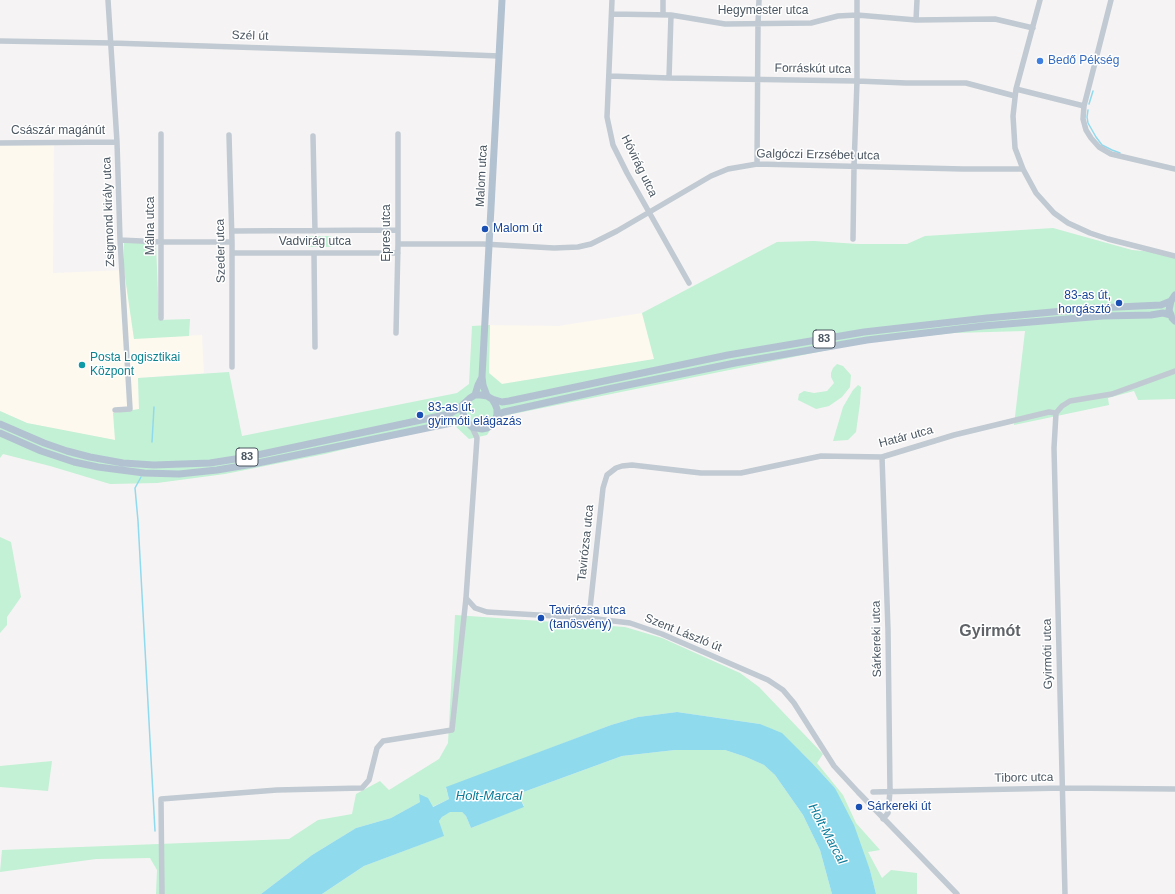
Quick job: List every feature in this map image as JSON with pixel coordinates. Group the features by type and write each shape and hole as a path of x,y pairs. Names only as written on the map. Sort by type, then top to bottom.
{"main road":[{"name":"Malom utca","path":"482,377 502,0"},
{"name":"83","path":"1173,298 1169,310 1173,318"},
{"name":"83","path":"0,424 44,443 90,457 123,463 154,466 210,463 248,457 449,414 476,395 481,395 502,402 728,355 864,332 986,318 1161,304 1173,298"},
{"name":"83","path":"497,415 504,412 608,389 720,366 867,340 983,326 1104,316 1163,314 1173,318"},
{"path":"476,395 478,385 482,377"},
{"path":"482,377 483,385 489,398 495,404 497,409 495,420 487,428"},
{"path":"466,402 463,412 464,418 469,425"},
{"name":"83","path":"0,433 41,451 74,462 119,471 179,474 246,466 456,422 482,429 487,428"}],"street":[{"name":"Zsigmond király utca","path":"108,0 112,43 120,240 130,409 115,410"},
{"name":"Hóvirág utca","path":"612,0 607,116 613,145 627,173 689,283"},
{"path":"663,0 663,14"},
{"path":"757,164 759,0"},
{"path":"853,239 857,81 857,0"},
{"path":"916,20 917,0"},
{"path":"1040,0 1015,96 1013,116 1015,148 1023,169 1036,193 1054,213 1068,223 1108,239 1175,256"},
{"path":"1110,0 1084,106 1083,119 1086,130 1099,147 1111,154 1175,169"},
{"name":"Hegymester utca","path":"612,14 663,14 725,24 811,23 838,16 857,15 916,20 995,19 1033,28"},
{"path":"669,78 671,15"},
{"name":"Szél út","path":"0,41 422,52 499,56"},
{"name":"Forráskút utca","path":"609,76 966,83 1015,96"},
{"path":"1016,89 1084,106"},
{"name":"Málna utca","path":"161,134 161,318"},
{"name":"Epres utca","path":"396,333 398,134"},
{"name":"Szeder utca","path":"229,135 232,231 232,367"},
{"path":"313,136 315,230"},
{"name":"Császár magánút","path":"0,142 117,142"},
{"name":"Galgóczi Erzsébet utca","path":"489,245 554,248 578,247 591,244 617,231 711,176 728,168 757,164 1023,169"},
{"path":"232,231 398,230"},
{"path":"120,240 162,242 232,242"},
{"path":"398,244 489,245"},
{"name":"Vadvirág utca","path":"232,253 398,253"},
{"path":"314,253 315,347"},
{"path":"1056,413 1062,406 1070,401 1112,394 1175,372"},
{"name":"Határ utca","path":"610,472 622,466 632,466 701,472 741,473 821,456 882,457 954,435 1049,412 1056,413"},
{"name":"Gyirmóti utca","path":"1056,413 1054,448 1065,894"},
{"path":"162,894 161,798 277,790 362,788 369,780 377,748 384,741 452,730 466,598 477,438 469,425"},
{"path":"477,438 487,428"},
{"name":"Sárkereki utca","path":"882,457 888,630 890,791 888,812 883,819"},
{"name":"Tavirózsa utca","path":"589,618 603,488 610,472"},
{"name":"Szent László út","path":"466,598 475,608 487,612 589,618 630,623 662,634 768,680 783,690 794,704 834,766 883,819 957,894"},
{"name":"Tiborc utca","path":"873,792 1063,788 1175,789"}],"shaded area":[{"path":"0,145 54,145 53,273 124,270 134,338 202,335 204,373 138,378 139,409 115,440 27,423 0,411"},
{"path":"642,313 654,359 502,384 489,373 490,325 558,326"}],"green space":[{"path":"1053,228 1132,250 1175,254 1175,399 1138,400 1134,391 1108,398 1109,405 1014,425 1025,331 954,333 867,342 498,417 487,435 469,439 452,423 325,454 225,474 157,483 110,484 3,454 0,458 0,411 27,423 115,440 113,413 139,409 138,378 229,372 242,436 457,393 469,384 472,326 490,325 489,373 502,384 654,359 642,313 777,242 814,241 858,244 907,244 925,236"},
{"path":"308,236 331,236 331,247 308,247"},
{"path":"124,243 156,243 159,320 190,319 189,336 134,339 124,270"},
{"path":"837,364 843,366 851,375 850,387 842,397 829,406 816,409 798,400 799,394 804,391 814,393 827,391 834,383 831,373"},
{"path":"858,385 861,387 856,432 848,440 833,441 843,407 853,390"},
{"path":"0,537 11,542 21,597 7,617 7,625 0,633"},
{"path":"455,615 625,627 662,638 740,673 759,687 823,754 817,763 843,795 856,823 880,850 868,852 882,878 891,870 917,873 917,894 876,894 870,870 835,788 802,753 760,724 677,712 638,717 611,725 446,788 449,799 432,807 420,802 391,818 356,828 312,855 261,894 156,894 157,870 150,858 96,859 0,872 2,850 289,839 318,820 352,814 356,794 380,781 389,790 439,759 448,743"},
{"path":"675,750 725,750 764,765 775,775 803,815 820,850 832,894 322,894 364,866 443,836 439,821 450,811 462,812 466,816 471,828 524,806 518,794 622,756"},
{"path":"52,761 48,791 0,787 0,766"}],"water":[{"name":"Holt-Marcal","path":"677,712 760,724 782,733 835,788 854,825 870,870 876,894 832,894 820,850 803,815 775,775 764,765 725,750 675,750 622,756 518,794 524,807 471,828 466,816 462,812 450,812 439,821 444,836 364,866 322,894 261,894 312,855 356,828 391,818 420,802 419,794 428,798 433,807 449,799 446,787 611,725 638,717"}],"waterway":[{"path":"1089,104 1093,91"},
{"path":"1088,110 1088,123 1096,137 1102,145 1120,153"},
{"path":"152,442 154,407"},
{"path":"141,477 135,488 155,831"}],"place":[{"name":"Bedő Pékség","path":"1040,61"},
{"name":"Malom út","path":"485,229"},
{"name":"83-as út, horgásztó","path":"1119,303"},
{"name":"Posta Logisztikai Központ","path":"82,365"},
{"name":"83-as út, gyirmóti elágazás","path":"420,415"},
{"name":"Tavirózsa utca (tanösvény)","path":"541,618"},
{"name":"Sárkereki út","path":"859,807"}],"district":[{"name":"Gyirmót","path":"990,632"}]}
